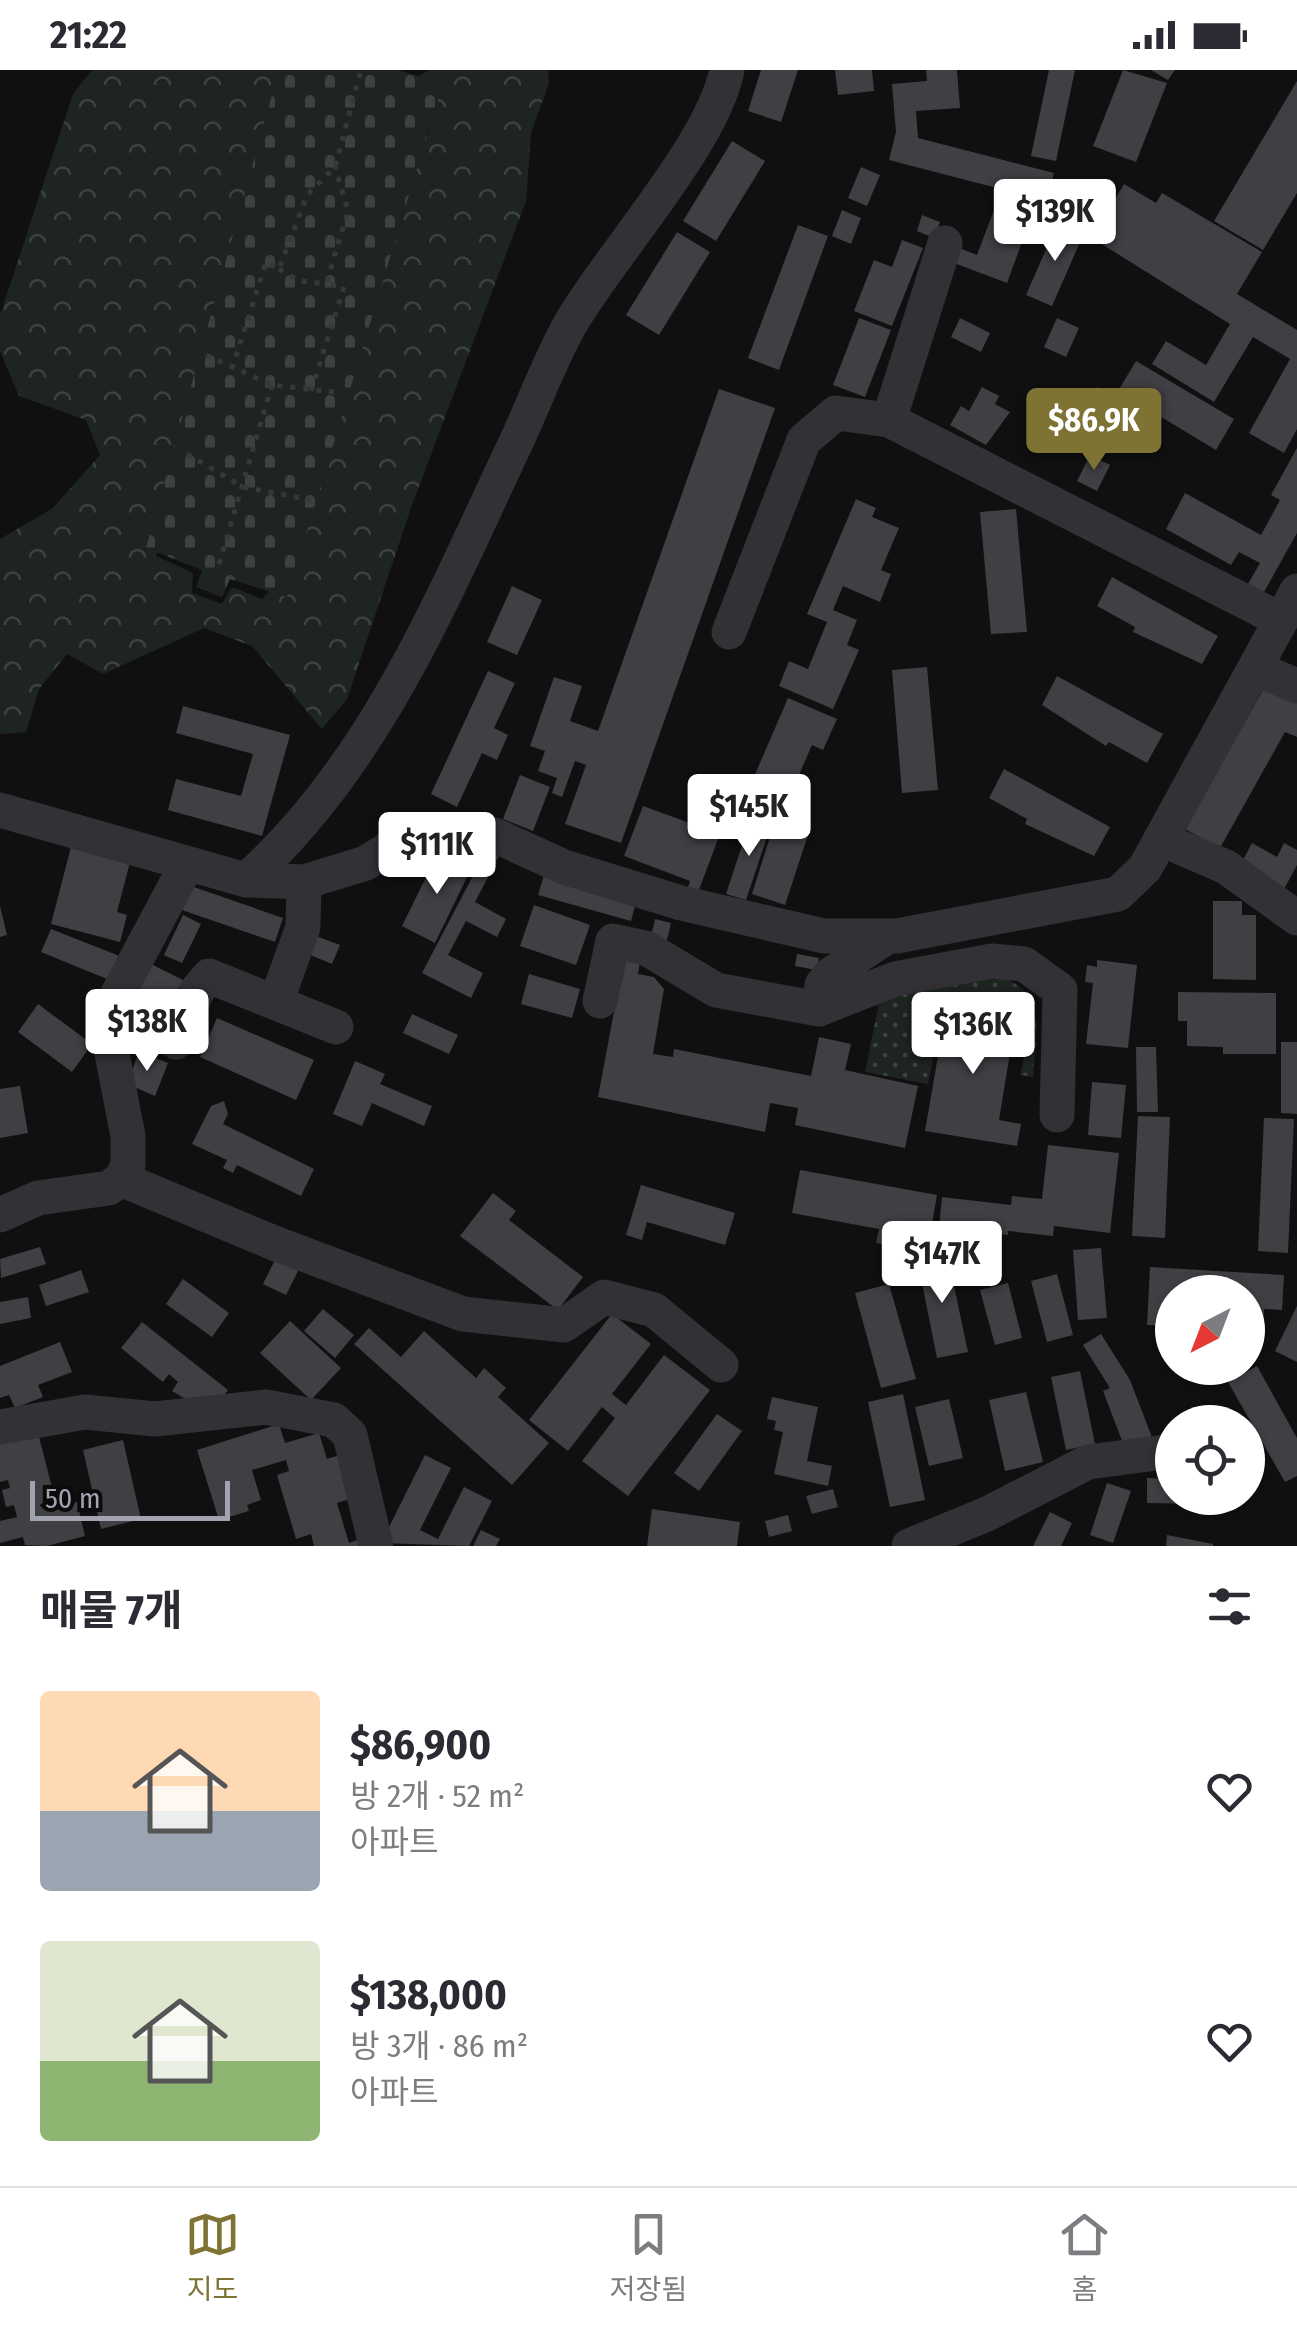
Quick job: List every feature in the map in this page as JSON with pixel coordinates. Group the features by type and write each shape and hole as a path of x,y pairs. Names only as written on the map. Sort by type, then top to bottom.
{"street":[{"path":"246,880 285,845 374,729 448,587 572,322 690,148 727,70"},
{"path":"889,420 945,243"},
{"path":"0,810 246,880 304,882 366,864 396,844 448,830 494,835 564,867 681,903 824,936 888,936 1118,894 1145,868 1289,606 889,420 836,413 804,440 730,632"},
{"path":"1255,668 1297,686"},
{"path":"1161,839 1226,868 1297,918"},
{"path":"0,1215 38,1198 109,1188 121,1179 128,1165 128,1136 105,1018 187,864"},
{"path":"276,1002 304,927 304,882"},
{"path":"819,1009 822,985 830,975 888,936"},
{"path":"600,1001 613,941 646,948 716,990 819,1009 895,979 965,963 1024,964 1060,990 1057,1116"},
{"path":"176,1042 198,990 209,976 336,1027"},
{"path":"121,1179 274,1244 463,1314 564,1325 604,1297 654,1310 720,1365"},
{"path":"0,1427 85,1412 155,1420 266,1407 334,1420 350,1435 376,1546"},
{"path":"909,1546 987,1514 1088,1462 1155,1453"}],"path":[{"path":"279,270 307,195 335,167 361,70"},
{"path":"326,284 348,212 335,167"},
{"path":"232,369 266,262 300,280 344,287 311,391"},
{"path":"206,356 272,385 342,393"},
{"path":"220,564 272,385"},
{"path":"187,454 243,488 311,500"}],"green space":[{"path":"92,70 315,70 175,478 156,556 193,573 192,593 222,604 232,587 262,599 289,570 409,177 430,129 429,95 407,83 429,70 548,70 549,83 531,133 526,201 412,505 347,699 322,729 252,646 204,628 103,674 67,654 39,689 26,732 0,734 0,539 52,509 100,455 86,420 19,396 0,351 0,315 73,94"},
{"path":"279,70 397,70 443,83 287,597 230,579 222,597 196,587 202,570 146,548"},
{"path":"991,972 1010,980 1031,1001 1036,1027 1033,1077 1020,1075 1026,1050 1017,1047 1020,1015 945,1001 928,1084 865,1072 880,998"}],"building":[{"path":"761,70 798,70 781,122 748,111"},
{"path":"835,70 872,70 874,91 838,95"},
{"path":"926,70 957,70 960,108 916,111 918,138 1054,173 1047,201 889,160 896,132 892,84 927,81"},
{"path":"1049,70 1075,70 1056,161 1031,156"},
{"path":"1123,70 1167,83 1136,162 1093,146"},
{"path":"1151,70 1175,70 1168,80"},
{"path":"1297,81 1297,193 1263,250 1214,221"},
{"path":"732,141 765,161 716,241 683,221"},
{"path":"861,167 880,175 867,206 848,198"},
{"path":"1124,184 1156,203 1162,193 1262,252 1237,294 1297,330 1297,429 1284,453 1249,433 1290,359 1253,337 1214,402 1152,364 1166,341 1206,365 1230,324 1092,238"},
{"path":"842,210 861,218 851,244 832,236"},
{"path":"994,210 1007,215 1003,225 1025,234 1007,283 954,263 959,248 977,255"},
{"path":"922,215 940,222 934,238 917,231"},
{"path":"1058,222 1084,233 1052,306 1026,295"},
{"path":"798,225 828,236 779,370 748,358"},
{"path":"677,232 710,252 659,335 626,315"},
{"path":"902,240 923,248 892,326 854,311 874,260 892,267"},
{"path":"859,318 891,330 865,397 833,385"},
{"path":"960,318 990,333 981,352 951,337"},
{"path":"1057,318 1079,328 1066,357 1044,347"},
{"path":"1136,361 1234,419 1216,450 1118,391"},
{"path":"982,387 999,396 995,404 1010,412 986,445 950,425 961,406 969,411"},
{"path":"1097,387 1150,419 1134,446 1081,414"},
{"path":"719,389 775,408 621,843 565,824 586,765 575,761 562,797 552,793 557,778 538,771 545,751 530,746 554,677 582,686 570,721 598,731"},
{"path":"1297,448 1297,533 1264,592 1248,584 1260,563 1239,552 1231,565 1166,529 1185,493 1261,535 1280,500 1271,495"},
{"path":"1090,455 1110,465 1097,491 1077,481"},
{"path":"856,499 876,508 872,517 899,528 881,570 891,574 880,602 843,586 833,610 857,620 847,645 859,650 833,709 779,686 789,661 808,669 827,622 807,614"},
{"path":"1016,509 1027,632 991,634 980,512"},
{"path":"1112,577 1218,636 1202,664 1133,632 1135,627 1097,606"},
{"path":"512,586 542,600 517,655 487,642"},
{"path":"927,667 938,790 902,793 892,670"},
{"path":"488,671 515,683 494,728 508,735 497,760 482,753 457,807 431,794"},
{"path":"1057,676 1163,734 1147,763 1109,742 1106,746 1042,705"},
{"path":"1264,688 1297,703 1297,737 1285,732 1220,848 1185,829"},
{"path":"788,698 837,719 823,750 812,745 781,816 744,800"},
{"path":"183,706 290,735 262,836 168,810 176,779 241,796 253,754 176,733"},
{"path":"1004,769 1110,827 1094,856 1025,824 1027,819 989,798"},
{"path":"520,775 550,787 533,831 503,819"},
{"path":"643,806 720,834 697,895 687,890 690,881 624,856"},
{"path":"751,818 771,825 746,900 726,894"},
{"path":"774,824 808,835 785,905 752,894"},
{"path":"1252,843 1277,857 1284,843 1297,850 1297,865 1283,891 1240,866"},
{"path":"71,847 130,862 117,912 127,915 120,942 51,924"},
{"path":"487,849 499,856 475,902 506,919 497,937 466,921 448,955 483,973 471,998 422,973"},
{"path":"439,851 472,867 435,943 402,926"},
{"path":"544,875 636,902 631,921 538,895"},
{"path":"191,886 283,918 275,942 182,910"},
{"path":"1213,901 1242,901 1242,915 1256,915 1256,980 1213,979"},
{"path":"534,905 590,925 576,965 520,946"},
{"path":"0,906 7,935 0,937"},
{"path":"183,915 201,924 182,963 164,955"},
{"path":"655,919 671,923 667,940 651,936"},
{"path":"51,929 122,957 112,981 41,952"},
{"path":"316,936 340,945 332,964 308,954"},
{"path":"625,953 641,956 638,974 654,977 664,989 653,1054 673,1057 674,1049 811,1076 819,1037 851,1044 845,1070 918,1086 905,1148 795,1125 798,1108 770,1103 765,1132 598,1097"},
{"path":"797,954 819,958 817,970 795,966"},
{"path":"1097,960 1137,965 1128,1048 1086,1044 1093,983 1085,982 1087,965 1097,967"},
{"path":"151,964 183,980 154,1039 122,1023"},
{"path":"529,974 580,989 572,1018 521,1004"},
{"path":"1178,992 1276,993 1276,1054 1223,1054 1223,1047 1187,1046 1187,1021 1178,1021"},
{"path":"38,1004 92,1044 72,1072 18,1032"},
{"path":"947,1004 1016,1016 999,1120 1021,1124 1017,1146 925,1131"},
{"path":"412,1014 458,1035 449,1054 403,1033"},
{"path":"217,1018 314,1060 296,1100 200,1057"},
{"path":"1281,1042 1297,1042 1297,1114 1281,1113"},
{"path":"1136,1047 1156,1047 1158,1112 1137,1112"},
{"path":"139,1052 168,1063 155,1096 127,1084"},
{"path":"355,1061 385,1074 380,1084 432,1106 424,1126 372,1103 362,1126 333,1114"},
{"path":"1092,1082 1126,1085 1121,1138 1088,1135"},
{"path":"20,1086 28,1133 0,1138 0,1089"},
{"path":"224,1101 228,1114 223,1124 314,1169 301,1196 237,1165 233,1173 223,1168 227,1160 192,1144 211,1106"},
{"path":"1138,1116 1170,1117 1165,1238 1132,1236"},
{"path":"1264,1118 1294,1119 1288,1253 1258,1251"},
{"path":"1048,1145 1119,1153 1110,1233 1054,1226 1053,1236 1008,1231 1008,1235 939,1227 942,1197 1011,1205 1012,1196 1042,1199"},
{"path":"800,1170 937,1195 927,1253 876,1243 879,1229 792,1213"},
{"path":"641,1185 735,1213 725,1245 647,1222 642,1240 626,1235"},
{"path":"493,1193 516,1211 509,1220 583,1277 558,1310 460,1236"},
{"path":"40,1247 46,1264 1,1278 0,1259"},
{"path":"1101,1248 1107,1318 1078,1320 1073,1250"},
{"path":"947,1253 968,1352 937,1358 917,1258"},
{"path":"278,1254 301,1265 286,1295 263,1284"},
{"path":"1150,1267 1284,1275 1282,1310 1265,1309 1265,1275 1155,1275 1155,1325 1147,1325"},
{"path":"81,1270 89,1292 46,1306 39,1285"},
{"path":"1057,1274 1073,1335 1047,1342 1031,1281"},
{"path":"183,1279 229,1313 212,1337 166,1304"},
{"path":"1008,1283 1022,1338 995,1345 980,1290"},
{"path":"889,1284 916,1379 881,1388 855,1293"},
{"path":"28,1297 31,1318 0,1324 0,1302"},
{"path":"1297,1306 1297,1362 1275,1351"},
{"path":"323,1309 354,1335 335,1358 304,1331"},
{"path":"612,1314 651,1344 612,1394 626,1405 664,1355 710,1390 628,1496 582,1461 615,1418 602,1407 568,1451 529,1420"},
{"path":"290,1321 341,1368 311,1400 260,1353"},
{"path":"142,1322 228,1390 217,1404 199,1407 172,1391 178,1382 169,1374 163,1382 121,1348"},
{"path":"369,1328 401,1357 424,1331 476,1378 484,1368 506,1388 498,1397 549,1443 512,1485 354,1344"},
{"path":"1101,1334 1130,1380 1153,1440 1126,1451 1103,1391 1110,1388 1083,1345"},
{"path":"60,1342 72,1372 38,1385 43,1397 15,1408 9,1395 0,1398 0,1366"},
{"path":"1080,1371 1095,1444 1066,1450 1051,1377"},
{"path":"1265,1380 1297,1438 1297,1476 1285,1482 1265,1447 1265,1405 1241,1405 1230,1385 1265,1385"},
{"path":"1026,1392 1043,1462 1005,1471 989,1400"},
{"path":"903,1394 925,1500 890,1507 868,1402"},
{"path":"772,1397 818,1407 807,1461 832,1466 828,1486 774,1474 783,1432 774,1430 776,1421 767,1419"},
{"path":"949,1399 963,1458 929,1466 915,1407"},
{"path":"717,1414 742,1431 699,1491 674,1473"},
{"path":"279,1424 285,1443 319,1433 327,1459 343,1454 356,1497 337,1503 349,1543 364,1538 367,1546 314,1546 311,1534 296,1539 277,1475 289,1471 286,1460 252,1470 261,1500 247,1505 249,1511 219,1520 197,1450"},
{"path":"38,1433 57,1507 77,1502 85,1536 47,1546 25,1545 23,1537 0,1543 0,1521 17,1517 14,1505 6,1507 2,1490 10,1488 8,1480 0,1482 0,1442"},
{"path":"123,1440 141,1519 101,1529 83,1450"},
{"path":"425,1455 451,1468 420,1530 438,1539 464,1487 492,1501 469,1546 381,1543"},
{"path":"1147,1478 1155,1478 1155,1503 1147,1503"},
{"path":"1107,1483 1131,1491 1113,1543 1090,1535"},
{"path":"833,1489 838,1507 812,1514 806,1496"},
{"path":"652,1509 740,1522 737,1546 647,1546"},
{"path":"1050,1512 1072,1523 1061,1546 1033,1546"},
{"path":"788,1515 792,1531 769,1537 765,1521"},
{"path":"481,1530 500,1539 496,1546 473,1546"},
{"path":"1167,1535 1213,1544 1213,1546 1166,1546"}]}
